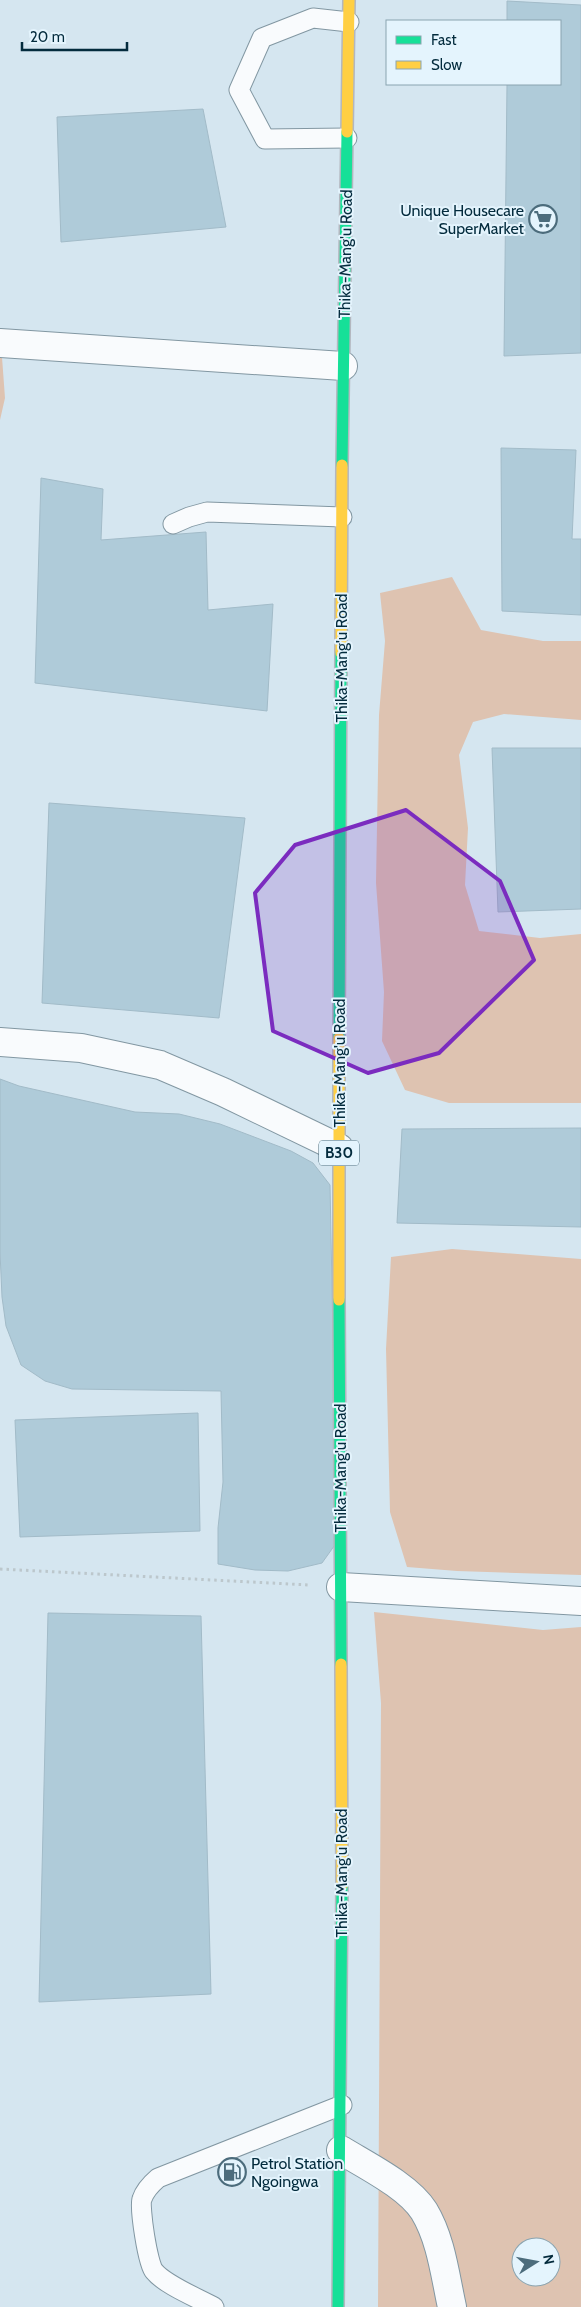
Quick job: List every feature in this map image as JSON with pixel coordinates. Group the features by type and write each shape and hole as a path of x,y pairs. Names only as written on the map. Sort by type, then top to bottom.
{"highway":[{"name":"Thika-Mang'u Road","path":"338,2307 342,2105 338,1148 343,366 349,0"}],"street":[{"path":"0,343 343,366"},
{"path":"0,1042 81,1048 160,1065 223,1092 338,1148"},
{"path":"341,1587 581,1601"},
{"path":"342,2150 404,2190 424,2210 437,2240 452,2307"}],"lane":[{"path":"347,138 266,139 240,90 262,38 313,18 349,22"},
{"path":"174,524 189,516 207,512 342,517"},
{"path":"214,2307 163,2279 153,2271 149,2260 141,2201 146,2188 158,2178 342,2105"}],"path":[{"path":"0,1569 341,1587"}],"highlighted area":[{"path":"406,810 500,881 534,960 439,1053 368,1073 273,1031 255,893 295,845"}],"shaded area":[{"path":"0,330 5,398 0,420"},
{"path":"452,577 481,630 543,641 581,641 581,720 504,714 473,722 459,755 468,828 465,885 479,931 540,938 581,934 581,1103 449,1103 405,1090 382,1041 384,992 376,883 379,715 385,641 380,593"},
{"path":"452,1249 581,1259 581,1575 457,1571 407,1567 390,1512 386,1349 391,1257"},
{"path":"374,1612 543,1630 581,1627 581,2307 378,2307 381,1703"}],"building":[{"name":"Unique Housecare SuperMarket","path":"507,1 581,5 581,353 504,356 507,85 561,85 561,20 507,20"},
{"path":"203,109 226,227 61,242 57,117"},
{"path":"501,448 576,450 572,539 581,539 581,615 502,611"},
{"path":"41,478 103,489 101,540 206,532 208,610 273,604 267,711 35,683"},
{"path":"492,748 581,748 581,909 498,912"},
{"path":"49,803 245,818 219,1018 42,1003"},
{"path":"0,1079 19,1086 135,1112 179,1114 220,1124 291,1151 313,1163 330,1185 337,1542 322,1563 288,1571 255,1570 218,1564 218,1528 223,1482 221,1391 72,1389 45,1381 21,1365 6,1326 2,1297 0,1252"},
{"path":"581,1128 581,1227 397,1223 402,1129"},
{"path":"198,1413 200,1531 20,1537 15,1420"},
{"path":"48,1613 201,1616 211,1994 39,2002"}],"traffic: fast":[{"path":"342,465 347,132"},
{"path":"339,1038 341,653"},
{"path":"339,1300 341,1664"},
{"path":"338,2307 342,1885"}],"traffic: slow":[{"path":"347,132 349,0"},
{"path":"341,653 342,465"},
{"path":"339,1038 339,1300"},
{"path":"341,1664 342,1885"}],"place":[{"name":"Unique Housecare SuperMarket","path":"543,219"},
{"name":"Petrol Station Ngoingwa","path":"232,2172"}]}
